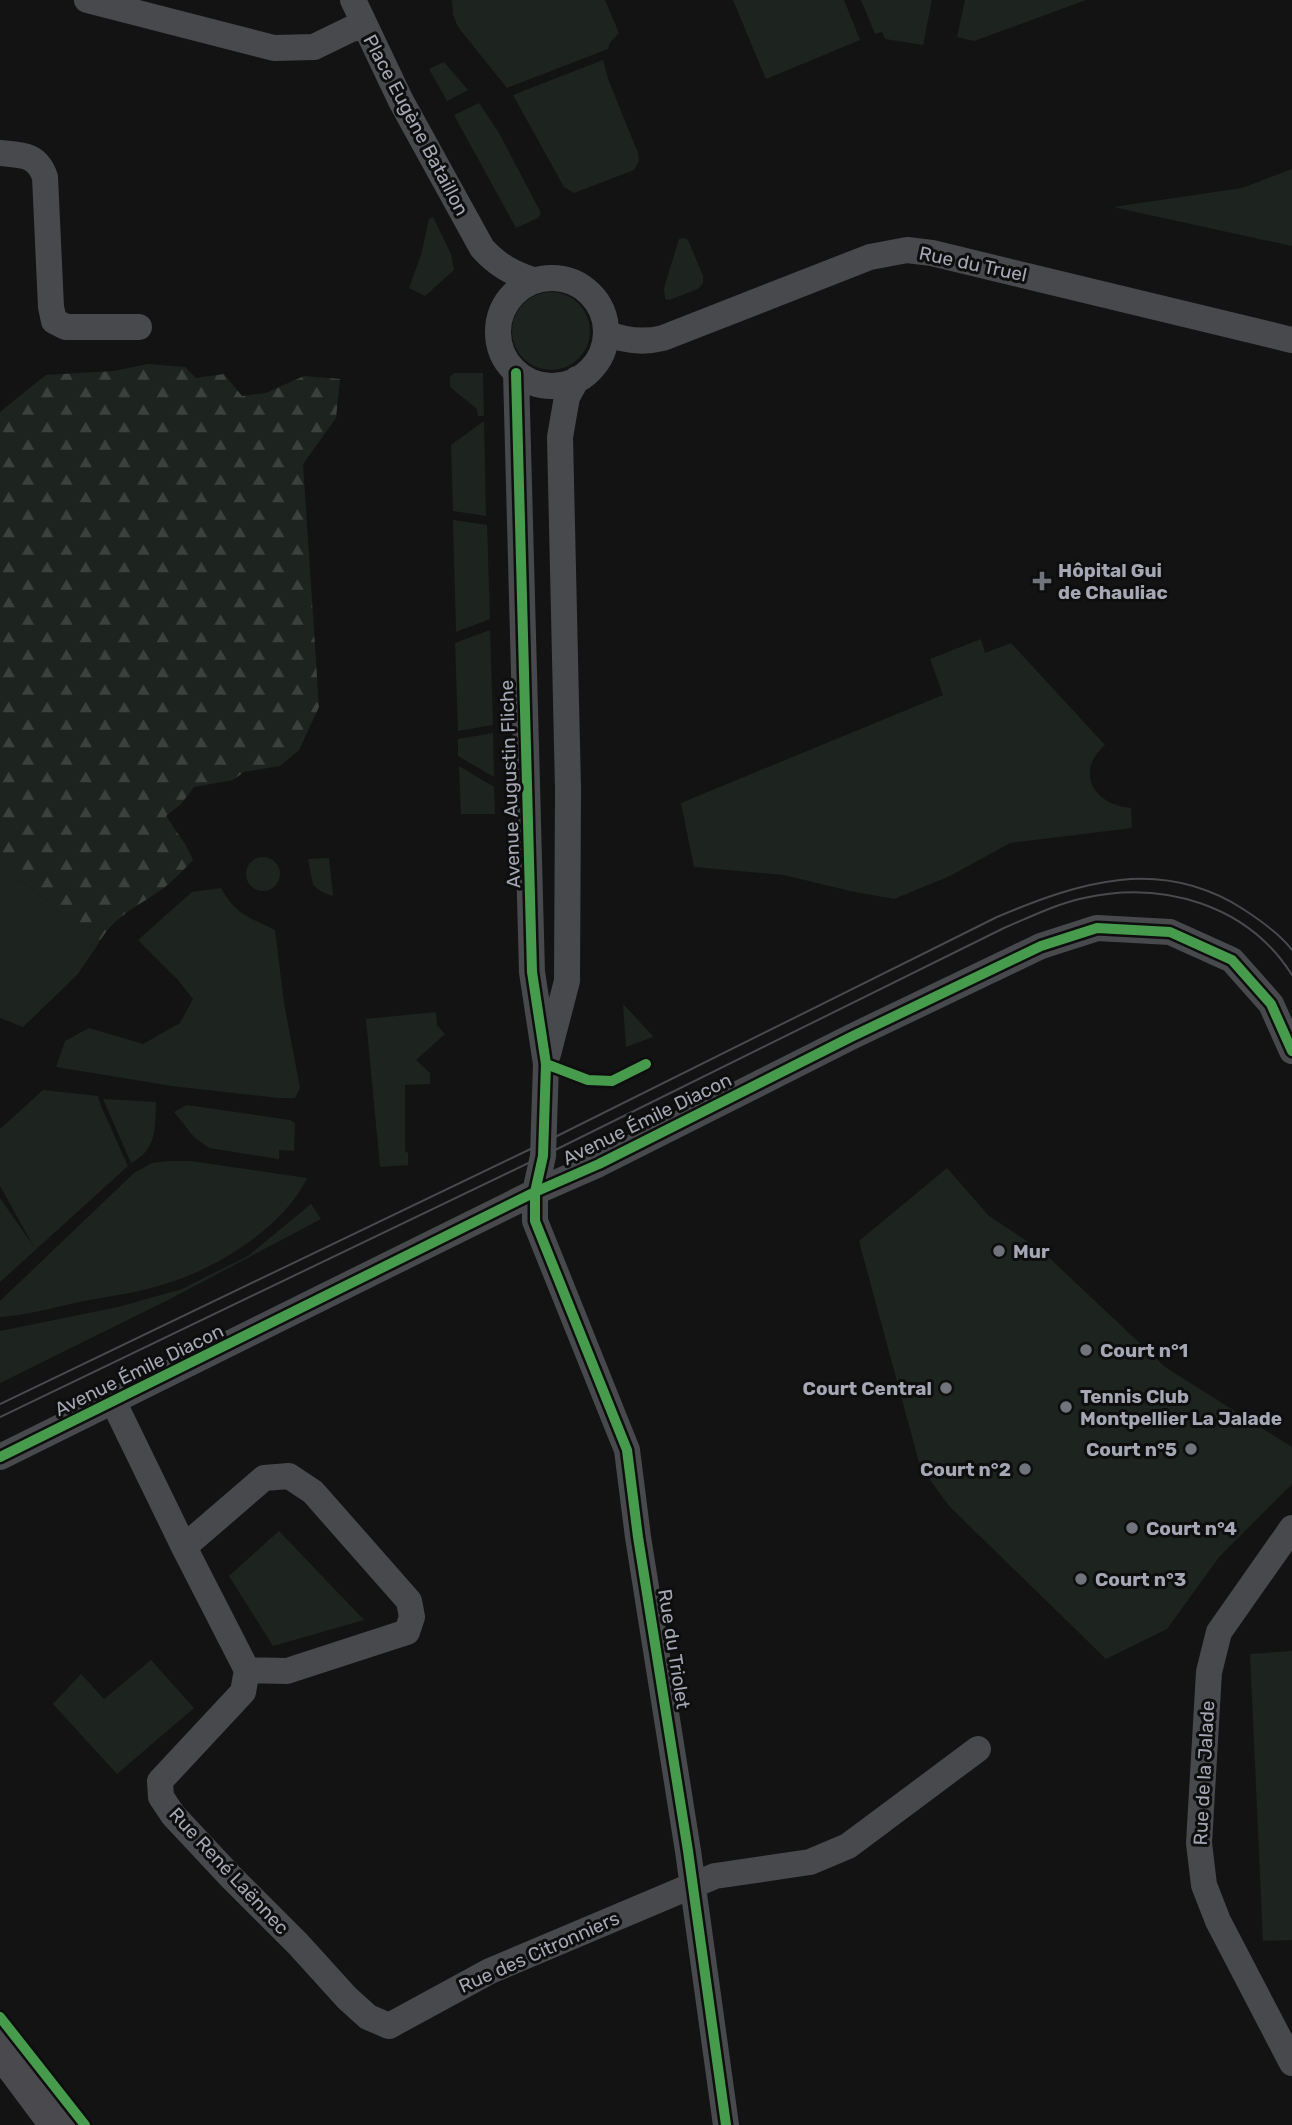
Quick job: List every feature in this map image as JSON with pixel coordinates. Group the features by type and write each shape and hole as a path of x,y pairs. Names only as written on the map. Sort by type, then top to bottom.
{"main road":[{"path":"0,2046 59,2125"}],"street":[{"path":"87,0 274,48 314,47 351,29 365,27"},
{"name":"Place Eugène Bataillon","path":"353,0 401,101 482,248 500,311 497,337 499,345 508,364 516,373"},
{"path":"0,153 27,156 41,165 45,177 51,307 54,321 66,327 139,327"},
{"name":"Place Eugène Bataillon","path":"482,248 493,260 513,274 533,280 570,280 584,288 596,300 603,314 606,333"},
{"name":"Rue du Truel","path":"606,333 620,339 648,342 663,338 870,257 906,250 933,253 1292,340"},
{"path":"500,311 508,298 533,280"},
{"path":"516,373 530,382 546,386 562,385 585,374 602,356 606,333"},
{"name":"Rue du Truel","path":"585,374 651,349 663,338"},
{"name":"Avenue Augustin Fliche","path":"516,373 532,972 546,1064 543,1156 535,1192"},
{"name":"Avenue Augustin Fliche","path":"546,1064 567,981 568,789 560,437 567,397 585,374"},
{"name":"Avenue Émile Diacon","path":"0,1457 535,1192 599,1164 851,1037 1041,946 1097,928 1170,932 1233,960 1271,1004 1292,1051"},
{"name":"Rue du Triolet","path":"535,1192 535,1221 627,1450 638,1537 693,1885 726,2125"},
{"path":"114,1402 184,1547 247,1670 288,1671 407,1632 412,1617 409,1601 313,1492 289,1476 264,1478 184,1547"},
{"name":"Rue de la Jalade","path":"1292,1528 1219,1632 1209,1672 1199,1843 1204,1885 1218,1921 1292,2063"},
{"name":"Rue René Laënnec","path":"247,1670 243,1692 160,1781 161,1797 173,1815 214,1860 298,1944 347,1998 368,2017 389,2026"},
{"name":"Rue des Citronniers","path":"389,2026 490,1972 715,1876 810,1863 848,1846 978,1749"}],"green space":[{"path":"452,0 605,0 619,33 608,49 507,88 458,27 453,15"},
{"path":"733,0 844,0 860,40 766,79"},
{"path":"861,0 932,0 923,45 885,39 882,32 875,34"},
{"path":"965,0 1086,0 974,41 957,37"},
{"path":"603,60 639,161 634,170 574,193 564,187 513,95"},
{"path":"444,62 468,90 447,101 429,69"},
{"path":"479,103 499,133 541,213 538,218 516,228 454,115"},
{"path":"1292,169 1292,246 1113,207 1242,188"},
{"path":"433,217 451,254 454,270 425,296 409,288 421,255 429,219"},
{"path":"679,239 688,240 703,276 703,283 698,289 669,300 665,299 664,288"},
{"path":"551,292 566,295 579,303 587,316 590,331 587,346 579,359 566,367 551,370 536,367 523,359 515,346 512,331 515,316 523,303 536,295"},
{"path":"148,364 185,367 196,378 224,374 242,396 266,393 304,376 340,379 336,418 303,464 319,707 299,750 280,766 244,772 233,780 194,787 181,804 166,816 193,860 165,887 118,919 95,949 52,904 26,884 0,874 0,412 46,375 114,371"},
{"path":"454,373 483,373 484,416 478,416 477,409 450,387 450,377"},
{"path":"484,421 486,516 453,511 451,445"},
{"path":"453,520 487,525 490,619 456,632"},
{"path":"490,630 493,725 458,731 455,643"},
{"path":"981,639 985,653 1011,643 1105,745 1091,766 1092,786 1107,801 1131,808 1132,828 1010,843 950,876 894,899 784,875 694,867 681,803 943,695 930,659"},
{"path":"493,733 494,777 458,756 458,739"},
{"path":"459,766 494,787 495,814 461,814"},
{"path":"263,857 275,862 280,874 275,886 263,891 251,886 246,874 251,862"},
{"path":"329,858 333,896 313,885 308,859"},
{"path":"0,874 26,884 52,904 95,949 77,975 23,1027 0,1018"},
{"path":"221,888 238,910 275,930 284,1003 300,1088 295,1098 172,1086 56,1067 65,1041 89,1028 143,1044 180,1023 193,999 138,940 192,892"},
{"path":"623,1004 653,1036 653,1037 626,1047"},
{"path":"436,1012 437,1025 445,1034 416,1060 430,1073 430,1084 405,1085 405,1151 408,1153 408,1165 380,1167 366,1019"},
{"path":"43,1090 98,1096 128,1166 0,1282 0,1198 34,1247 0,1186 0,1129"},
{"path":"103,1099 156,1102 155,1129 150,1145 146,1152 131,1163"},
{"path":"187,1105 290,1120 295,1123 294,1151 279,1150 279,1159 209,1148 194,1137 174,1112"},
{"path":"190,1161 307,1178 284,1212 268,1227 231,1254 193,1274 139,1291 0,1317 0,1301 134,1173 152,1163"},
{"name":"Tennis Club Montpellier La Jalade","path":"947,1168 989,1216 1043,1252 1165,1367 1292,1447 1292,1484 1219,1557 1167,1629 1106,1659 949,1506 920,1466 859,1241"},
{"path":"311,1204 321,1219 168,1300 0,1383 0,1331 118,1307 182,1289 248,1256"},
{"path":"279,1531 364,1620 273,1646 229,1576"},
{"path":"1292,1651 1292,1940 1263,1941 1250,1654"},
{"path":"151,1660 194,1708 117,1774 53,1704 81,1674 104,1699"}],"tram line":[{"path":"0,1404 543,1143 1028,904 1089,885 1120,880 1151,879 1181,883 1212,893 1243,909 1275,932 1292,950"},
{"path":"0,1417 543,1156 1004,928 1063,904 1114,893 1173,896 1201,903 1228,915 1252,931 1274,951 1292,975"}],"cycle path":[{"path":"516,373 532,972 546,1064 543,1156 535,1192 535,1221 627,1450 638,1537 688,1851 726,2125"},
{"path":"0,1457 535,1192 599,1164 851,1037 1041,946 1097,928 1170,932 1232,960 1271,1004 1292,1051"},
{"path":"546,1064 588,1080 612,1081 646,1064"},
{"path":"0,2017 85,2125"}],"place":[{"name":"Hôpital Gui de Chauliac","path":"1042,581"},
{"name":"Mur","path":"999,1251"},
{"name":"Court n°1","path":"1086,1350"},
{"name":"Court Central","path":"946,1388"},
{"name":"Tennis Club Montpellier La Jalade","path":"1066,1407"},
{"name":"Court n°5","path":"1191,1449"},
{"name":"Court n°2","path":"1025,1469"},
{"name":"Court n°4","path":"1132,1528"},
{"name":"Court n°3","path":"1081,1579"}]}
